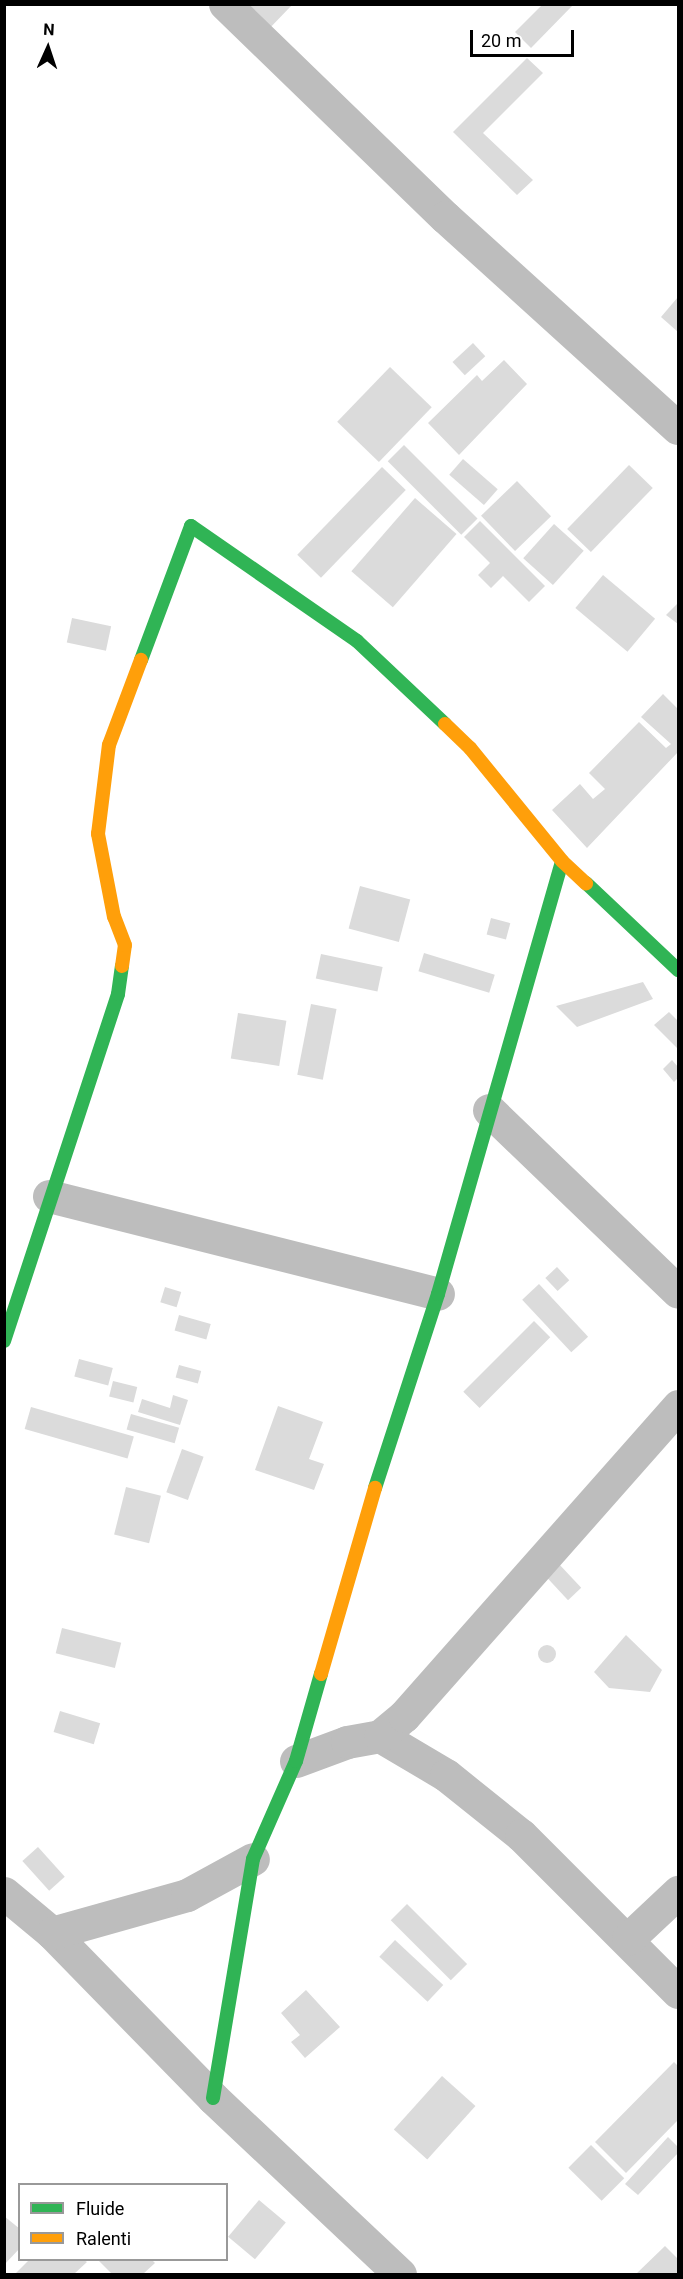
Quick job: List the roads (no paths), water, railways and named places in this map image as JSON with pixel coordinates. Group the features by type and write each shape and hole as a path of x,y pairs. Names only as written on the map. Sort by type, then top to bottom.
{"street":[{"path":"225,4 445,217 678,428"},
{"path":"4,1341 50,1196 109,1024 125,956 98,834 109,745 191,526 357,641 470,748 562,861 678,970"},
{"path":"213,2098 253,1859 296,1761 361,1530 438,1294 562,861"},
{"path":"489,1110 678,1292"},
{"path":"50,1196 438,1294"},
{"path":"296,1761 346,1743 380,1736 404,1716 678,1406"},
{"path":"380,1736 446,1775 479,1799 628,1940 678,1992"},
{"path":"52,1933 187,1894 253,1859"},
{"path":"628,1940 678,1892"},
{"path":"4,1893 52,1933 213,2098 400,2274"}]}
